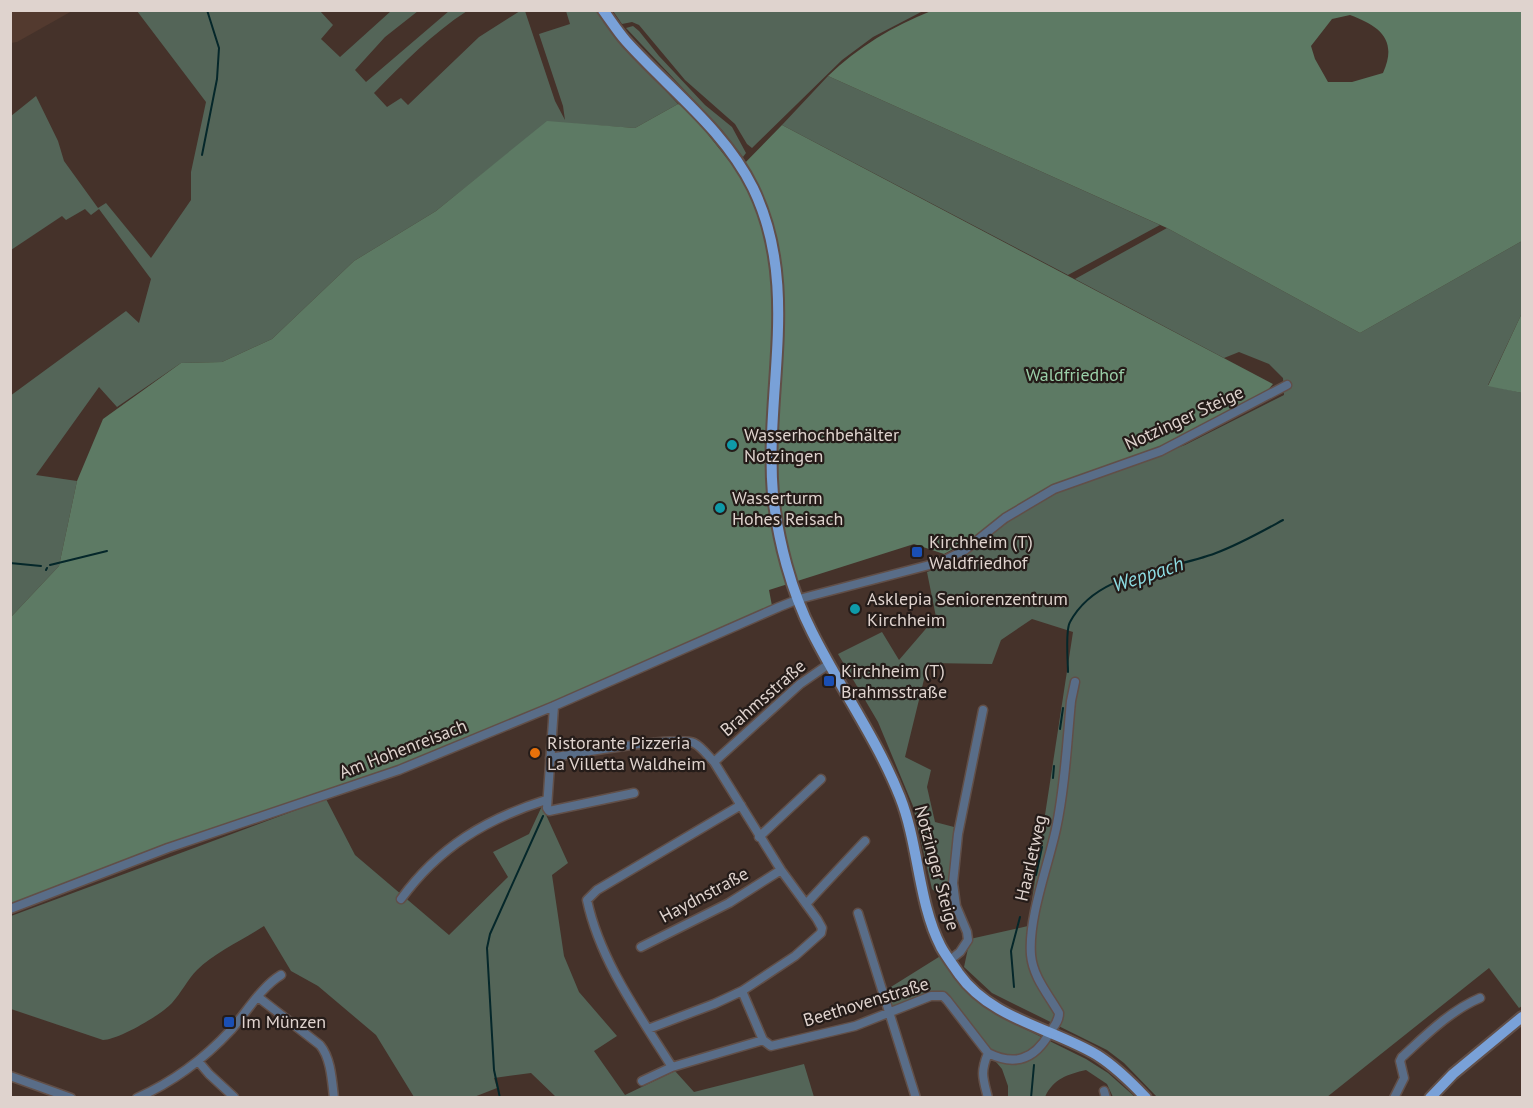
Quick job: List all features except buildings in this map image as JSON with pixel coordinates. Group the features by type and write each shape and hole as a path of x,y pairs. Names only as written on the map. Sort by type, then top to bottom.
{"main road":[{"name":"Notzinger Steige","path":"603,10 624,39 723,142 752,188 762,213 774,253 779,306 772,460 775,512 781,540 798,599 811,631 878,748 900,798 914,842 933,925 950,960 962,979 981,996 1008,1014 1096,1055 1117,1069 1146,1098"},
{"path":"1430,1098 1486,1045 1522,1017"}],"street":[{"name":"Notzinger Steige","path":"798,599 941,562 965,550 1005,518 1054,489 1161,451 1287,386"},
{"name":"Am Hohenreisach","path":"10,909 168,848 399,770 554,706 798,599"},
{"name":"Brahmsstraße","path":"550,758 660,742 682,741 692,742 714,762 800,684 829,664"},
{"name":"Haarletweg","path":"1049,1033 1057,1022 1059,1013 1034,969 1032,943 1035,915 1057,826 1075,682"},
{"path":"554,706 546,800 549,811 634,793"},
{"path":"950,960 960,952 968,940 956,906 953,883 958,834 982,710"},
{"path":"648,1029 742,991 818,938 822,928 759,837 714,762"},
{"path":"759,837 821,779"},
{"path":"401,900 424,871 465,836 503,815 546,800"},
{"path":"672,1067 608,957 587,900 597,890 741,805"},
{"path":"806,904 864,841"},
{"name":"Haydnstraße","path":"641,947 729,903 781,870"},
{"path":"858,913 916,1098"},
{"path":"136,1098 162,1086 198,1061 229,1032 270,981 281,975"},
{"path":"742,991 763,1040"},
{"name":"Beethovenstraße","path":"642,1081 672,1067 763,1040 771,1046 777,1046 855,1026 931,996 943,996 988,1053"},
{"path":"258,997 325,1050 334,1098"},
{"path":"1394,1098 1404,1078 1400,1061 1402,1057 1448,1018 1470,1002 1480,998"},
{"path":"988,1098 982,1074 988,1053 1007,1060 1017,1060 1029,1056 1044,1044 1049,1033"},
{"path":"198,1061 234,1097"},
{"path":"10,1076 71,1098"}],"shaded area":[{"path":"11,10 72,11 17,42 11,43"}],"green space":[{"path":"137,11 320,11 333,25 321,39 340,57 391,11 418,11 385,37 355,70 366,82 449,11 467,11 430,39 374,93 387,107 401,98 408,105 479,37 520,11 525,11 555,101 565,120 563,106 539,34 570,24 566,11 599,11 637,60 678,104 635,128 547,122 436,211 354,261 272,339 222,362 181,363 117,407 99,387 36,475 77,481 59,566 11,617 10,396 126,311 139,323 151,279 99,209 91,215 85,209 66,220 62,216 11,250 11,116 36,96 58,141 64,161 98,208 106,203 151,258 191,200 191,172 206,102"},
{"path":"613,11 923,11 873,37 842,60 752,148 735,124 685,80 639,25 632,22 622,24"},
{"path":"931,11 1522,11 1522,241 1360,333 1167,228 828,76 864,47","holes":["1350,15 1378,29 1387,43 1387,61 1383,73 1352,82 1328,82 1315,59 1311,46 1332,19"]},
{"path":"633,26 705,105 732,127 746,153 743,157 722,130 626,28"},
{"path":"828,76 1160,225 1068,275 782,125"},
{"name":"Waldfriedhof","path":"678,104 687,108 737,171 782,125 1273,384 1266,392 1171,442 1036,494 966,542 944,554 914,544 769,590 772,606 453,749 11,906 11,617 59,566 77,481 103,419 181,363 222,362 272,339 354,261 436,211 547,121 635,128"},
{"path":"1167,228 1360,333 1522,241 1522,313 1488,385 1522,393 1522,1006 1519,1008 1489,968 1327,1097 1157,1097 1124,1063 1107,1050 992,993 964,967 970,939 1028,926 1073,632 1032,619 1001,640 992,664 928,663 905,757 931,770 927,787 935,822 954,827 951,889 958,925 939,895 932,889 913,806 878,722 838,654 882,632 899,660 936,617 927,572 951,564 1042,497 1185,445 1284,395 1283,378 1269,364 1239,352 1224,358 1075,279"},
{"path":"1522,313 1522,393 1488,386"},
{"path":"326,799 355,855 449,935 508,877 493,852 529,834 542,806 568,863 552,875 564,956 579,992 617,1036 594,1051 625,1095 675,1071 694,1092 804,1064 814,1097 556,1097 531,1073 494,1078 497,1088 474,1097 414,1097 376,1035 318,986 291,971 264,926 204,964 172,1003 159,1014 110,1039 103,1040 11,1009 11,916"},
{"path":"942,955 985,1005 1009,1021 1086,1059 1108,1073 1135,1097 1113,1097 1107,1084 1086,1070 1062,1078 1052,1086 1045,1097 1008,1097 1008,1086 1002,1069 945,994 884,1012 878,995"}],"waterway":[{"path":"202,155 217,79 219,48 207,10"},
{"name":"Weppach","path":"1068,672 1068,626 1082,605 1098,592 1135,575 1216,553 1283,520"},
{"path":"50,565 107,551"},
{"path":"10,563 41,566"},
{"name":"Weppach","path":"1060,729 1063,708"},
{"name":"Weppach","path":"1053,778 1054,766"},
{"path":"500,1098 494,1070 487,948 490,934 543,816"},
{"name":"Weppach","path":"1036,875 1042,847"},
{"name":"Weppach","path":"1014,987 1011,951 1020,917"},
{"name":"Weppach","path":"1031,1098 1034,1065"}],"place":[{"name":"Wasserhochbehälter Notzingen","path":"732,445"},
{"name":"Wasserturm Hohes Reisach","path":"720,508"},
{"name":"Kirchheim (T) Waldfriedhof","path":"917,552"},
{"name":"Asklepia Seniorenzentrum Kirchheim","path":"855,609"},
{"name":"Kirchheim (T) Brahmsstraße","path":"829,681"},
{"name":"Ristorante Pizzeria La Villetta Waldheim","path":"535,753"},
{"name":"Im Münzen","path":"229,1022"}]}
